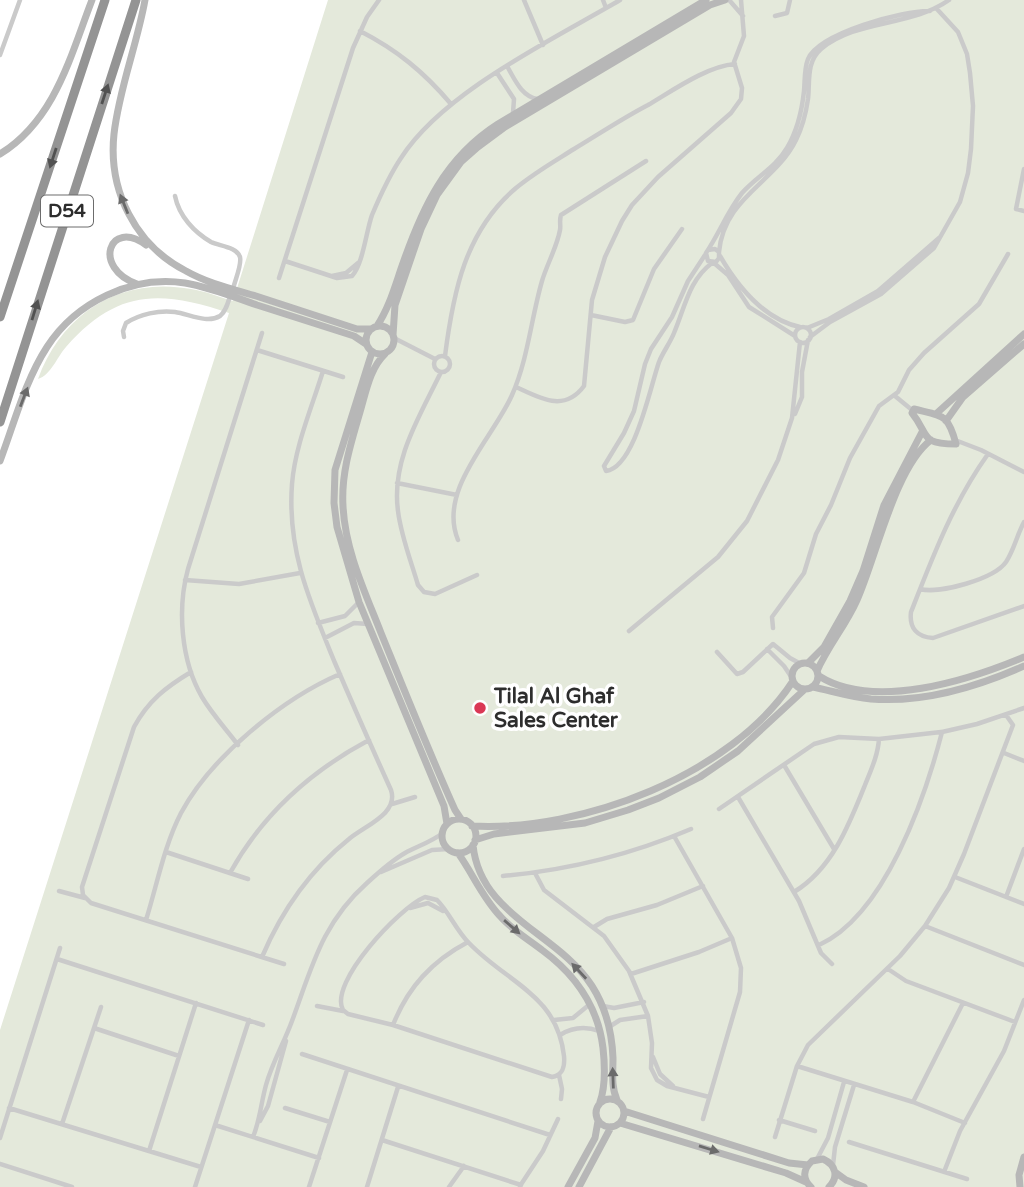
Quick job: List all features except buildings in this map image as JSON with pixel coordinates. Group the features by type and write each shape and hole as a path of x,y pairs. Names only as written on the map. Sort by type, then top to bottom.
{"highway":[{"name":"D54","path":"0,317 105,0"},
{"name":"D54","path":"0,422 136,0"}],"street":[{"path":"0,55 20,0"},
{"path":"0,154 27,133 51,103 92,0"},
{"path":"145,0 116,121 113,152 114,171 123,204 138,231 156,251"},
{"path":"279,278 360,31 379,0"},
{"path":"524,0 543,46"},
{"path":"603,0 606,8"},
{"path":"285,261 332,276 346,273 358,262 372,215 397,164 418,135 451,104 508,66 620,0"},
{"path":"366,344 367,334 386,312 418,222 439,181 474,141 539,99 706,0"},
{"path":"743,16 729,0 710,5 495,133 469,154 443,186 421,229 395,305 392,347 377,364 369,384 346,458 342,486 345,523 352,556 363,587 406,696 461,819 472,825 544,821 576,816 622,803 658,788 736,740 764,715 792,680 794,669 824,647 850,601 887,499 922,432"},
{"path":"516,387 552,402 570,399 579,392 585,379 592,300 600,271 616,233 632,205 657,177 739,104 742,88 735,64 744,36 741,0"},
{"path":"775,16 788,11 790,0"},
{"path":"930,11 851,29 814,50 807,63 801,112 789,145 777,162 740,195 688,281 669,323 650,349 634,411 621,440 604,466 606,471 610,471 618,463 628,448 645,411 658,364 675,332 693,283 719,254 723,233 741,201 783,161 795,142 806,109 810,66 817,52 856,32 916,18 930,11 936,8 949,0"},
{"path":"800,342 809,339 835,317 878,290 940,238 956,212 966,183 971,149 973,106 969,62 962,38 955,26 936,8"},
{"path":"360,31 404,56 451,104"},
{"path":"477,575 435,594 421,590 399,520 397,483 404,449 441,372 451,365 445,356 452,303 462,268 478,234 507,195 532,175 714,68 735,64"},
{"path":"508,66 525,94 539,99"},
{"path":"498,73 514,99 515,106 511,117"},
{"path":"458,540 454,521 457,495 472,460 487,440 516,387 542,282 560,232 561,215 646,161"},
{"path":"1024,169 1016,209 1024,211"},
{"path":"124,337 123,328 126,323 150,313 172,311 208,319 217,318 224,312 240,261 239,255 196,231 182,215 175,196"},
{"path":"1017,202 1024,203"},
{"path":"591,315 625,322 633,320 654,269 682,229"},
{"path":"138,285 114,270 110,258 113,245 122,237 130,236 188,272 231,292 354,336 372,352 385,354"},
{"path":"629,631 707,567 738,535 772,474 792,418 811,333 754,303 719,254 713,248 707,253"},
{"path":"707,253 707,260 728,275 749,307 795,336 800,342 799,387"},
{"path":"773,628 772,617 804,573 816,534 853,451 879,407 895,396 917,360 979,304 1008,254"},
{"path":"0,461 40,360 60,330 100,298 138,285 166,281 187,284 231,292 357,329 387,327 394,336 435,359"},
{"path":"795,336 796,330 835,317"},
{"path":"238,745 204,701 191,672 185,645 183,600 185,580 262,333"},
{"path":"937,413 1024,334"},
{"path":"946,421 963,397 1024,344"},
{"path":"257,350 343,377"},
{"path":"372,352 340,451 334,479 337,527 359,602 444,806 447,824 443,842 449,849 458,853 464,852 474,843 494,834 585,823 659,798 700,777 738,751 804,690 813,687 862,698 905,698 969,686 1024,666"},
{"path":"435,359 441,355 445,356"},
{"path":"435,359 435,368 441,372"},
{"path":"262,957 278,921 304,884 338,849 386,813 392,804 393,793 318,623 293,546 293,477 323,371"},
{"path":"895,396 912,410 922,432 931,440 954,445 955,440"},
{"path":"912,410 937,413 946,421 955,440 1024,472"},
{"path":"813,687 858,597 898,489 920,452 931,440"},
{"path":"988,454 966,485 948,519 910,620 915,631 929,638 936,638 1024,606"},
{"path":"397,483 457,495"},
{"path":"920,589 937,590 994,573 1008,558 1024,522"},
{"path":"185,580 239,584 300,573"},
{"path":"318,623 348,614 359,602"},
{"path":"339,618 343,628"},
{"path":"325,638 343,628 359,623 368,624"},
{"path":"717,652 735,673 739,674 773,644 790,658 805,663 835,684 856,688 904,690 967,678 1024,657"},
{"path":"767,649 787,669 798,688 804,690"},
{"path":"85,898 82,887 134,727 155,696 191,672"},
{"path":"146,920 175,826 191,797 238,745 295,698 340,674"},
{"path":"719,809 809,747 826,740 839,737 879,739 942,732 1024,708"},
{"path":"775,1137 797,1066 813,1039 888,969 925,926 955,877 1013,725 1006,715"},
{"path":"819,945 831,939 862,908 893,865 907,835 942,732"},
{"path":"794,892 817,874 854,813 877,754 879,739"},
{"path":"230,873 253,836 283,803 334,761 369,740"},
{"path":"1004,752 1024,761"},
{"path":"784,765 834,849"},
{"path":"392,804 415,797"},
{"path":"738,797 794,892 821,953 832,964"},
{"path":"447,824 461,819"},
{"path":"472,825 477,866 499,901 514,917 573,963 593,987 609,1027 613,1086 624,1111 789,1164 808,1165"},
{"path":"503,876 606,859 691,829"},
{"path":"259,1122 271,1097 310,965 327,933 347,904 380,872 402,855 443,833"},
{"path":"674,836 733,938 740,960 741,984 703,1119"},
{"path":"380,872 432,850 449,849"},
{"path":"1006,897 1024,849"},
{"path":"166,852 248,878"},
{"path":"458,853 479,890 498,914 514,930 566,970 585,992 600,1031 604,1081 595,1113 598,1121 611,1127 620,1123 786,1173 808,1184"},
{"path":"534,873 544,890 594,927 617,951 631,974 648,1016 653,1056 651,1069 657,1080 663,1085 709,1097"},
{"path":"955,877 1024,904"},
{"path":"594,927 607,919 657,905 703,886"},
{"path":"59,891 284,964"},
{"path":"344,1012 340,997 357,964 374,940 409,908 428,903 444,912 468,942 489,961 534,995 554,1020 560,1035 564,1062 559,1075 561,1099"},
{"path":"925,926 1024,965"},
{"path":"631,974 677,960 733,938"},
{"path":"393,1025 403,1002 426,971 445,955 468,942"},
{"path":"0,1138 60,948"},
{"path":"57,959 263,1025"},
{"path":"888,969 906,981 1016,1022"},
{"path":"944,1172 965,1123 996,1068 1024,1000"},
{"path":"602,1005 622,1007 644,1002"},
{"path":"149,1151 196,1003"},
{"path":"554,1020 566,1020 579,1015 590,1003"},
{"path":"913,1102 963,1003"},
{"path":"317,1006 393,1025 552,1077 559,1075"},
{"path":"62,1124 101,1007"},
{"path":"622,1007 624,1018"},
{"path":"579,1015 583,1027"},
{"path":"609,1027 624,1018 648,1016"},
{"path":"195,1187 249,1020"},
{"path":"566,1020 569,1030"},
{"path":"560,1035 583,1027 600,1031"},
{"path":"94,1028 179,1056"},
{"path":"253,1137 259,1122 263,1095 289,1030"},
{"path":"302,1054 550,1135"},
{"path":"274,1063 281,1066"},
{"path":"797,1066 913,1102 965,1123"},
{"path":"309,1187 347,1070"},
{"path":"808,1184 804,1173 808,1165 817,1159 828,1138 844,1082"},
{"path":"829,1187 834,1182 835,1147 854,1085"},
{"path":"367,1187 398,1087"},
{"path":"263,1095 271,1097"},
{"path":"600,1102 617,1100"},
{"path":"9,1108 201,1167"},
{"path":"285,1108 330,1122"},
{"path":"620,1123 624,1111"},
{"path":"382,1140 520,1186 558,1119"},
{"path":"779,1120 815,1131"},
{"path":"568,1187 591,1146 598,1121"},
{"path":"215,1125 319,1158"},
{"path":"579,1187 611,1127"},
{"path":"849,1142 967,1180"},
{"path":"1020,1187 1019,1175 1024,1157"},
{"path":"817,1159 829,1161 846,1180 864,1187"},
{"path":"0,1164 72,1187"},
{"path":"449,1187 464,1166"}],"shaded area":[{"path":"328,0 1024,0 1024,1187 0,1187 0,1030 229,313 182,300 161,298 122,305 103,314 85,328 66,347 47,374 38,379 62,335 78,318 97,304 118,294 165,286 196,290 233,301"}],"place":[{"name":"Tilal Al Ghaf Sales Center","path":"480,708"}]}
